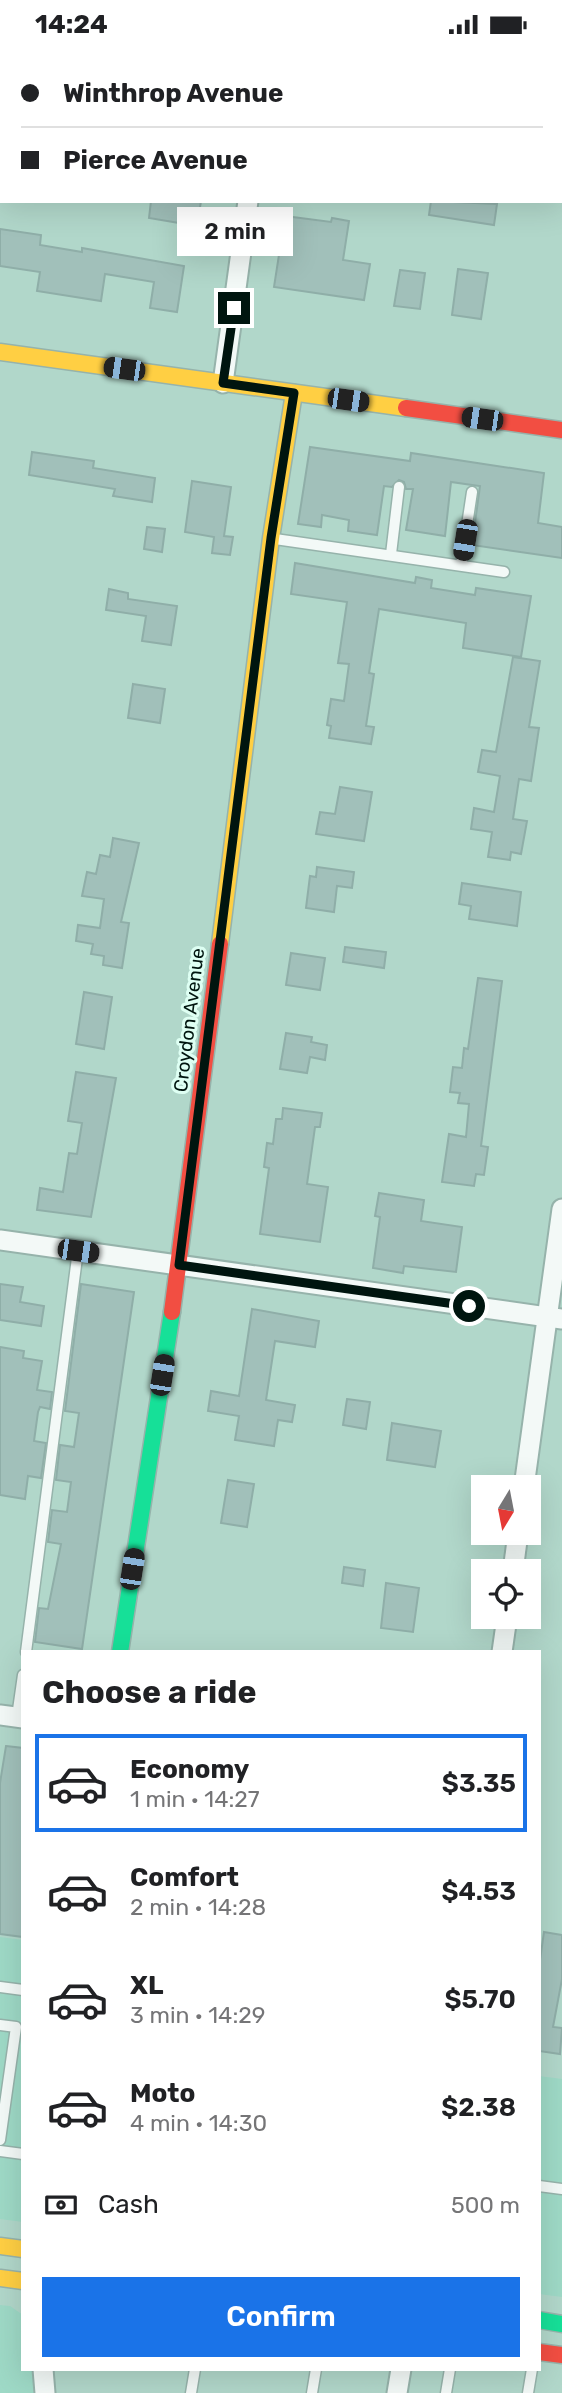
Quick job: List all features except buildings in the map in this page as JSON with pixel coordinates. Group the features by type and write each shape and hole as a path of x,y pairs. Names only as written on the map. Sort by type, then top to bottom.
{"street":[{"path":"223,383 248,203"},
{"path":"0,352 562,430"},
{"name":"Croydon Avenue","path":"120,1650 179,1265 271,538 294,393"},
{"path":"526,1475 555,1318 562,1209"},
{"path":"0,1240 555,1318"},
{"path":"502,1650 505,1629"},
{"path":"0,2246 21,2249"},
{"path":"0,2278 21,2281"},
{"path":"541,2320 562,2323"},
{"path":"541,2352 562,2355"},
{"path":"43,2371 45,2393"},
{"path":"397,2393 401,2371"}],"lane":[{"path":"391,554 398,488"},
{"path":"461,565 472,492"},
{"path":"271,538 504,572"},
{"path":"26,1650 78,1251"},
{"path":"13,1717 21,1683"},
{"path":"0,1987 21,1990"},
{"path":"0,2025 16,2027 0,2140"},
{"path":"0,2151 21,2154"},
{"path":"541,2186 562,2189"},
{"path":"191,2393 195,2371"},
{"path":"312,2393 316,2371"},
{"path":"446,2393 450,2371"},
{"path":"528,2393 532,2371"}],"shaded area":[{"path":"0,1937 21,1940 21,2222 0,2219"},
{"path":"541,2076 562,2079 562,2297 541,2294"},
{"path":"0,2305 10,2306 21,2314 21,2371 32,2371 35,2393 0,2393"}],"traffic: fast":[{"path":"120,1650 172,1312"},
{"path":"541,2320 562,2324"}],"traffic: slow":[{"path":"0,352 406,408"},
{"path":"220,944 271,538 294,393"},
{"path":"0,2246 21,2249"},
{"path":"0,2278 21,2281"}],"traffic: jam":[{"path":"406,408 562,430"},
{"path":"172,1312 220,944"},
{"path":"541,2352 562,2355"}],"route":[{"path":"234,308 223,383 294,393 271,538 179,1265 469,1306"}]}
